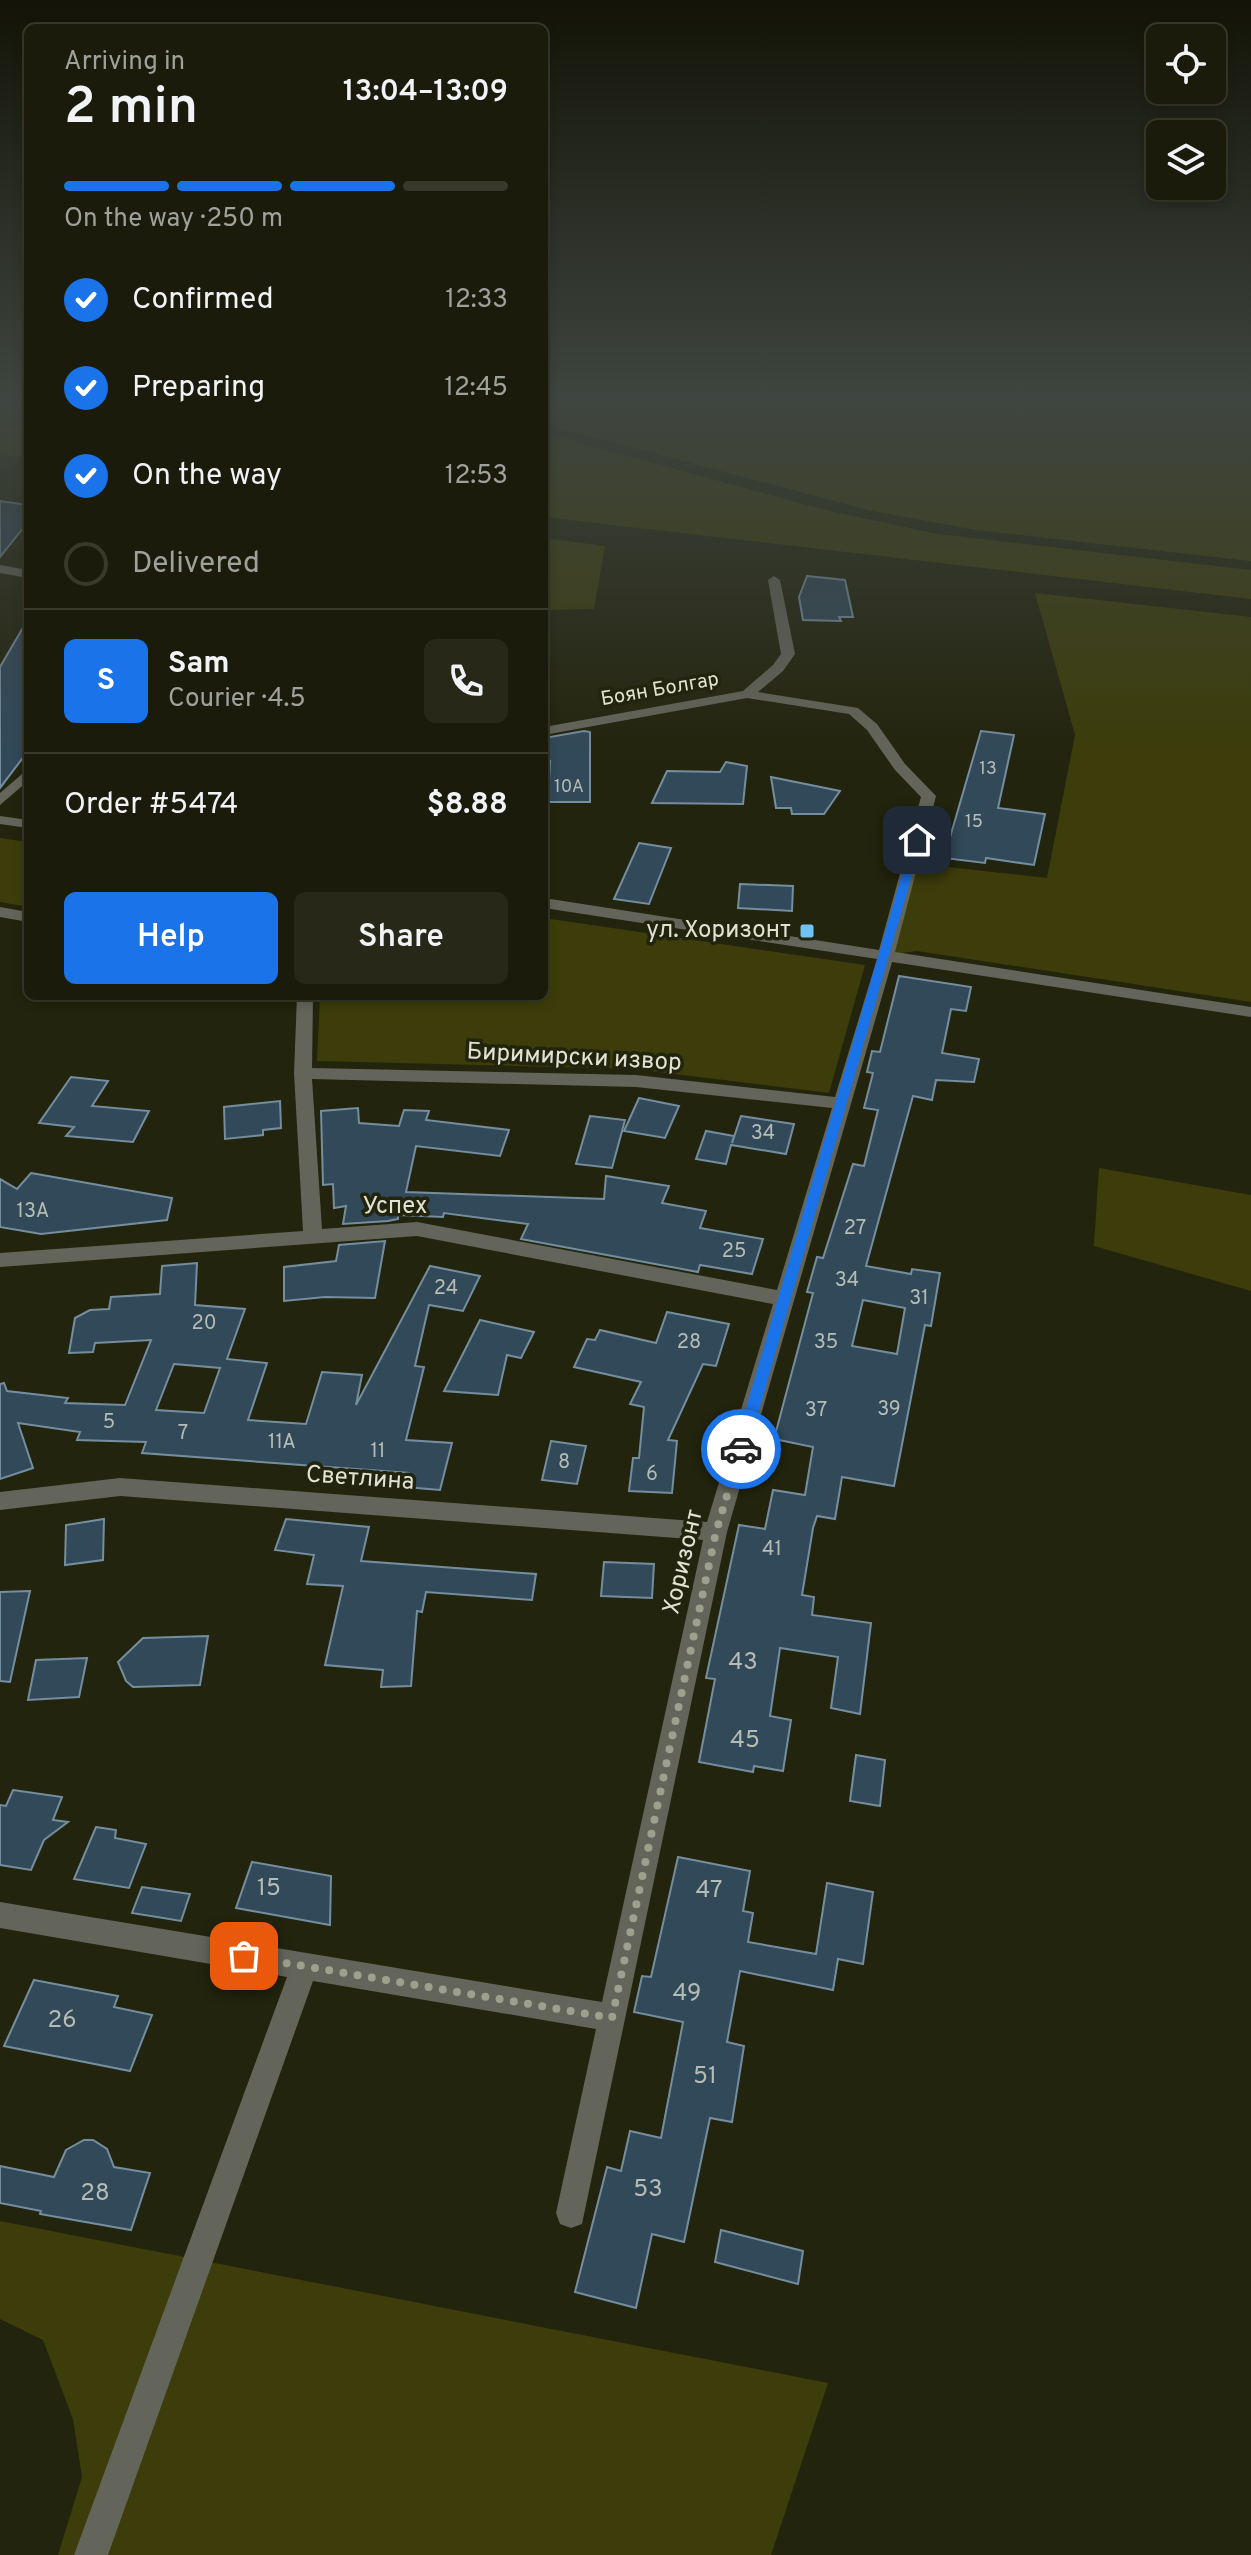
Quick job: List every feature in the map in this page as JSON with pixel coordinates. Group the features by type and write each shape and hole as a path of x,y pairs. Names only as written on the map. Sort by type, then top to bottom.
{"street":[{"path":"0,569 24,573"},
{"name":"Боян Болгар","path":"548,730 747,694 778,668 788,654 774,580"},
{"name":"Хоризонт","path":"571,2213 716,1532 843,1104 929,796 900,767 872,727 853,711 747,694"},
{"path":"0,801 24,777"},
{"path":"0,807 24,797"},
{"path":"0,820 24,823"},
{"path":"548,904 1251,1012"},
{"path":"0,912 24,916"},
{"path":"305,1000 303,1073 313,1235"},
{"name":"Биримирски извор","path":"303,1073 636,1081 843,1104"},
{"name":"Успех","path":"0,1260 417,1229 785,1299"},
{"path":"0,1244 25,1258"},
{"name":"Светлина","path":"0,1501 120,1487 716,1532"},
{"path":"0,1915 612,2018"},
{"path":"91,2555 305,1966"}],"shaded area":[{"path":"555,518 864,518 938,534 1251,570 1251,599"},
{"path":"912,518 1251,518 1251,561 976,530"},
{"path":"548,539 605,546 594,609 548,610"},
{"path":"1035,593 1251,617 1251,1002 917,951 886,955 911,863 1047,878 1075,735"},
{"path":"0,838 24,841 24,906 0,902"},
{"path":"548,919 865,965 829,1093 634,1069 317,1061 320,1000 548,1000"},
{"path":"1099,1168 1251,1195 1251,1291 1094,1246"},
{"path":"0,2221 828,2383 771,2555 58,2555 82,2477 73,2419 43,2340 0,2319"}],"building":[{"path":"0,518 24,518 24,527 0,557"},
{"path":"807,576 845,580 853,617 839,617 841,621 803,620 799,597"},
{"path":"24,626 24,756 0,788 0,667"},
{"path":"981,731 1014,735 998,808 1045,814 1034,865 986,858 985,863 944,858"},
{"path":"590,732 590,802 548,802 548,737"},
{"path":"726,762 747,766 743,804 652,803 667,771 720,772"},
{"path":"771,777 840,791 824,814 792,814 791,808 776,808"},
{"path":"639,843 671,848 649,904 614,899"},
{"path":"740,884 793,886 792,911 738,908"},
{"path":"899,976 971,987 966,1011 951,1009 942,1053 979,1059 974,1082 936,1080 932,1100 913,1096 866,1266 911,1274 912,1269 940,1273 931,1326 925,1325 894,1486 842,1477 835,1519 817,1516 802,1595 814,1597 812,1615 871,1623 860,1714 831,1708 838,1657 780,1648 770,1716 791,1720 783,1771 754,1766 753,1772 699,1762 715,1679 706,1678 739,1525 765,1529 773,1490 805,1495 813,1447 774,1439 813,1293 807,1292 817,1257 823,1258 853,1164 864,1166 878,1110 864,1108 873,1073 867,1072 872,1051 880,1052","holes":["863,1300 905,1308 897,1354 852,1346"]},
{"path":"71,1077 108,1081 92,1106 149,1111 133,1142 66,1136 74,1127 39,1123"},
{"path":"639,1098 679,1106 665,1138 624,1131"},
{"path":"280,1101 281,1128 263,1130 263,1135 225,1139 224,1107"},
{"path":"358,1108 359,1123 399,1126 404,1110 429,1111 426,1120 509,1130 500,1156 416,1146 406,1192 604,1199 606,1176 669,1186 662,1203 706,1211 700,1228 763,1239 752,1274 700,1265 698,1272 521,1239 528,1224 444,1213 443,1217 398,1215 398,1219 388,1221 343,1224 346,1206 334,1208 333,1184 323,1185 321,1111"},
{"path":"590,1116 625,1120 612,1168 576,1164"},
{"path":"741,1116 794,1124 786,1154 731,1145 726,1164 696,1159 706,1131 734,1136 732,1143"},
{"path":"31,1173 172,1198 167,1220 41,1234 0,1227 0,1179 17,1189"},
{"path":"385,1241 375,1298 325,1297 284,1301 284,1267 336,1261 339,1245"},
{"path":"197,1263 195,1305 245,1309 227,1359 267,1363 248,1420 306,1424 322,1372 362,1375 356,1405 430,1266 480,1276 463,1311 429,1305 415,1366 424,1367 406,1440 452,1443 440,1490 405,1487 409,1473 142,1453 146,1442 77,1440 80,1432 18,1423 33,1468 0,1479 0,1384 4,1383 7,1391 68,1398 65,1403 125,1405 151,1340 95,1343 93,1352 69,1353 75,1318 90,1310 109,1309 111,1297 160,1294 162,1266","holes":["174,1364 220,1368 204,1413 156,1410"]},
{"path":"667,1312 729,1324 716,1366 703,1364 668,1440 677,1441 672,1493 629,1491 633,1458 639,1458 644,1407 630,1404 641,1382 574,1367 587,1339 595,1340 600,1330 656,1343"},
{"path":"480,1320 534,1332 521,1358 507,1355 498,1395 444,1391"},
{"path":"551,1441 586,1446 577,1484 542,1480"},
{"path":"104,1519 103,1560 65,1565 66,1525"},
{"path":"286,1519 369,1527 361,1561 536,1574 532,1600 426,1592 422,1612 417,1611 411,1686 381,1687 383,1670 325,1665 343,1586 307,1584 314,1555 275,1550"},
{"path":"604,1562 654,1564 652,1598 601,1596"},
{"path":"30,1591 10,1682 0,1681 0,1592"},
{"path":"208,1636 200,1685 133,1687 126,1681 118,1662 143,1638"},
{"path":"87,1658 79,1697 28,1700 36,1660"},
{"path":"856,1755 885,1760 880,1806 850,1801"},
{"path":"13,1790 62,1797 53,1820 68,1822 44,1840 31,1870 0,1865 0,1805 6,1806"},
{"path":"96,1827 116,1830 115,1838 146,1844 129,1888 74,1879"},
{"path":"678,1857 750,1871 743,1911 753,1913 748,1942 816,1954 827,1883 873,1892 863,1964 838,1959 833,1990 740,1971 727,2042 744,2046 732,2122 710,2118 684,2242 652,2234 636,2308 575,2292 607,2167 621,2171 630,2131 661,2138 683,2022 634,2012 642,1976 651,1977"},
{"path":"252,1862 331,1876 330,1925 236,1908"},
{"path":"142,1887 190,1894 181,1921 132,1913"},
{"path":"34,1980 118,1996 114,2007 152,2015 130,2071 4,2046"},
{"path":"84,2140 93,2140 107,2149 114,2167 150,2173 131,2230 40,2214 41,2211 0,2203 0,2166 54,2177 66,2150"},
{"path":"721,2230 803,2251 798,2284 715,2262"}],"way so far":[{"path":"244,1956 612,2018 716,1532 741,1449"}],"place":[{"name":"ул. Хоризонт","path":"807,931"}],"route":[{"path":"741,1449 917,840"}]}
